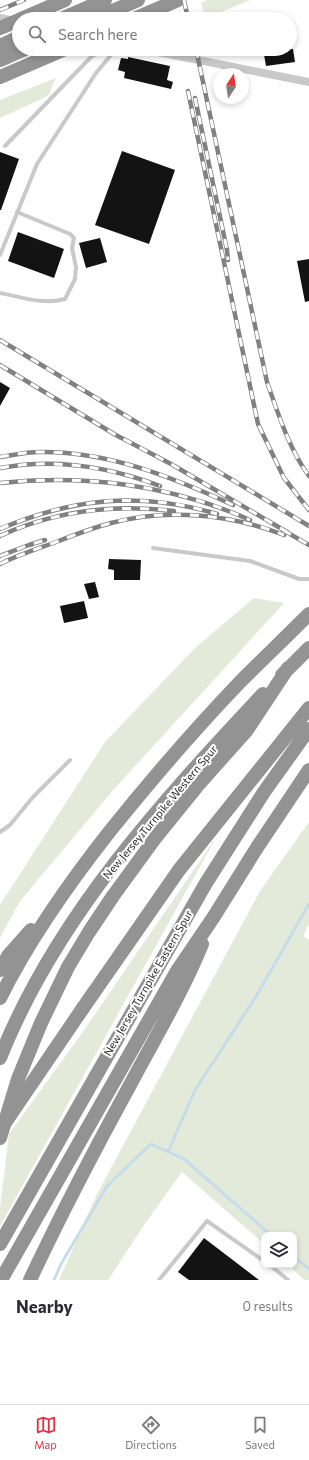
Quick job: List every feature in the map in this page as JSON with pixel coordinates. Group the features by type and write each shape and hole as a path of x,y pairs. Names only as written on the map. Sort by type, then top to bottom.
{"highway":[{"path":"38,12 65,0"},
{"path":"77,12 105,0"},
{"path":"110,12 138,0"},
{"path":"150,12 178,0"},
{"path":"0,28 12,23"},
{"path":"0,46 12,40"},
{"path":"0,60 12,55"},
{"path":"0,77 49,56"},
{"path":"0,998 32,940 63,894 155,776 213,711 309,614"},
{"name":"New Jersey Turnpike Western Spur","path":"0,1058 19,1014 39,977 96,888 176,789 288,668 309,648"},
{"path":"0,1138 18,1079 41,1023 68,967 85,938 113,896 156,837 247,730 288,668"},
{"path":"0,1130 179,870 309,708"},
{"name":"New Jersey Turnpike Eastern Spur","path":"0,1244 202,889 264,792 309,729"},
{"name":"New Jersey Turnpike Eastern Spur","path":"1,1280 177,971 309,770"},
{"path":"0,970 8,956 63,894"},
{"name":"New Jersey Turnpike Eastern Spur","path":"30,1280 92,1155 188,979 213,918"}],"street":[{"path":"0,18 12,19"},
{"path":"178,56 309,82"}],"lane":[{"path":"5,146 93,56"},
{"path":"0,255 37,164 96,73 110,56"},
{"path":"0,292 31,300 55,302 65,299 75,279 76,267 72,248 74,238 70,234 17,212"},
{"path":"153,548 250,561 299,579 309,579"},
{"path":"0,832 10,825 33,797 70,760"},
{"path":"158,1280 207,1221 261,1259"},
{"path":"274,1268 288,1280"}],"green space":[{"path":"207,0 250,0 221,12 204,12 201,3"},
{"path":"56,78 48,96 0,118 0,100"},
{"path":"254,598 284,603 115,788 20,901 0,938 0,905 105,742 195,648"},
{"path":"309,822 309,924 303,936 309,940 309,1280 304,1280 291,1268 297,1268 297,1232 261,1232 261,1241 182,1172 144,1225 108,1280 59,1280 96,1196 260,891"},
{"path":"217,836 0,1226 0,1208 9,1134 80,1036"}],"building":[{"path":"264,56 294,56 295,62 266,66"},
{"path":"128,57 170,66 167,80 173,82 171,89 124,78 125,72 118,70 121,58 128,59"},
{"path":"122,151 175,170 149,244 95,225"},
{"path":"0,152 19,159 1,210 0,210"},
{"path":"18,232 64,249 54,278 8,261"},
{"path":"100,238 107,262 86,268 79,243"},
{"path":"309,259 309,301 305,302 297,261"},
{"path":"0,382 10,388 0,406"},
{"path":"109,559 141,560 140,580 114,580 114,570 108,569"},
{"path":"95,582 99,597 89,599 84,584"},
{"path":"84,601 88,618 64,623 60,606"},
{"path":"204,1238 259,1280 189,1280 178,1272"}],"waterway":[{"path":"168,1152 195,1090 257,995 309,904"},
{"path":"54,1280 61,1264 107,1186 151,1144 184,1159 268,1232"},
{"path":"297,1259 309,1269"}],"railway":[{"path":"0,10 24,0"},
{"path":"184,0 187,12"},
{"path":"197,56 267,382 290,443 309,476"},
{"path":"188,91 258,424 284,478 309,510"},
{"path":"195,98 228,260"},
{"path":"0,340 309,526"},
{"path":"0,365 114,434 171,464 287,532"},
{"path":"0,457 35,452 65,453 115,461 163,476 233,505"},
{"path":"0,468 41,464 82,466 122,474 160,486"},
{"path":"0,483 64,480 128,485 190,498 250,520"},
{"path":"0,529 54,510 107,501 134,500 161,502 217,514"},
{"path":"0,536 21,527 63,515 107,509 129,508 174,511"},
{"path":"0,564 28,552 97,527 132,518 176,515 220,518 242,522 284,535"},
{"path":"283,530 309,545"},
{"path":"0,556 45,540"}]}
